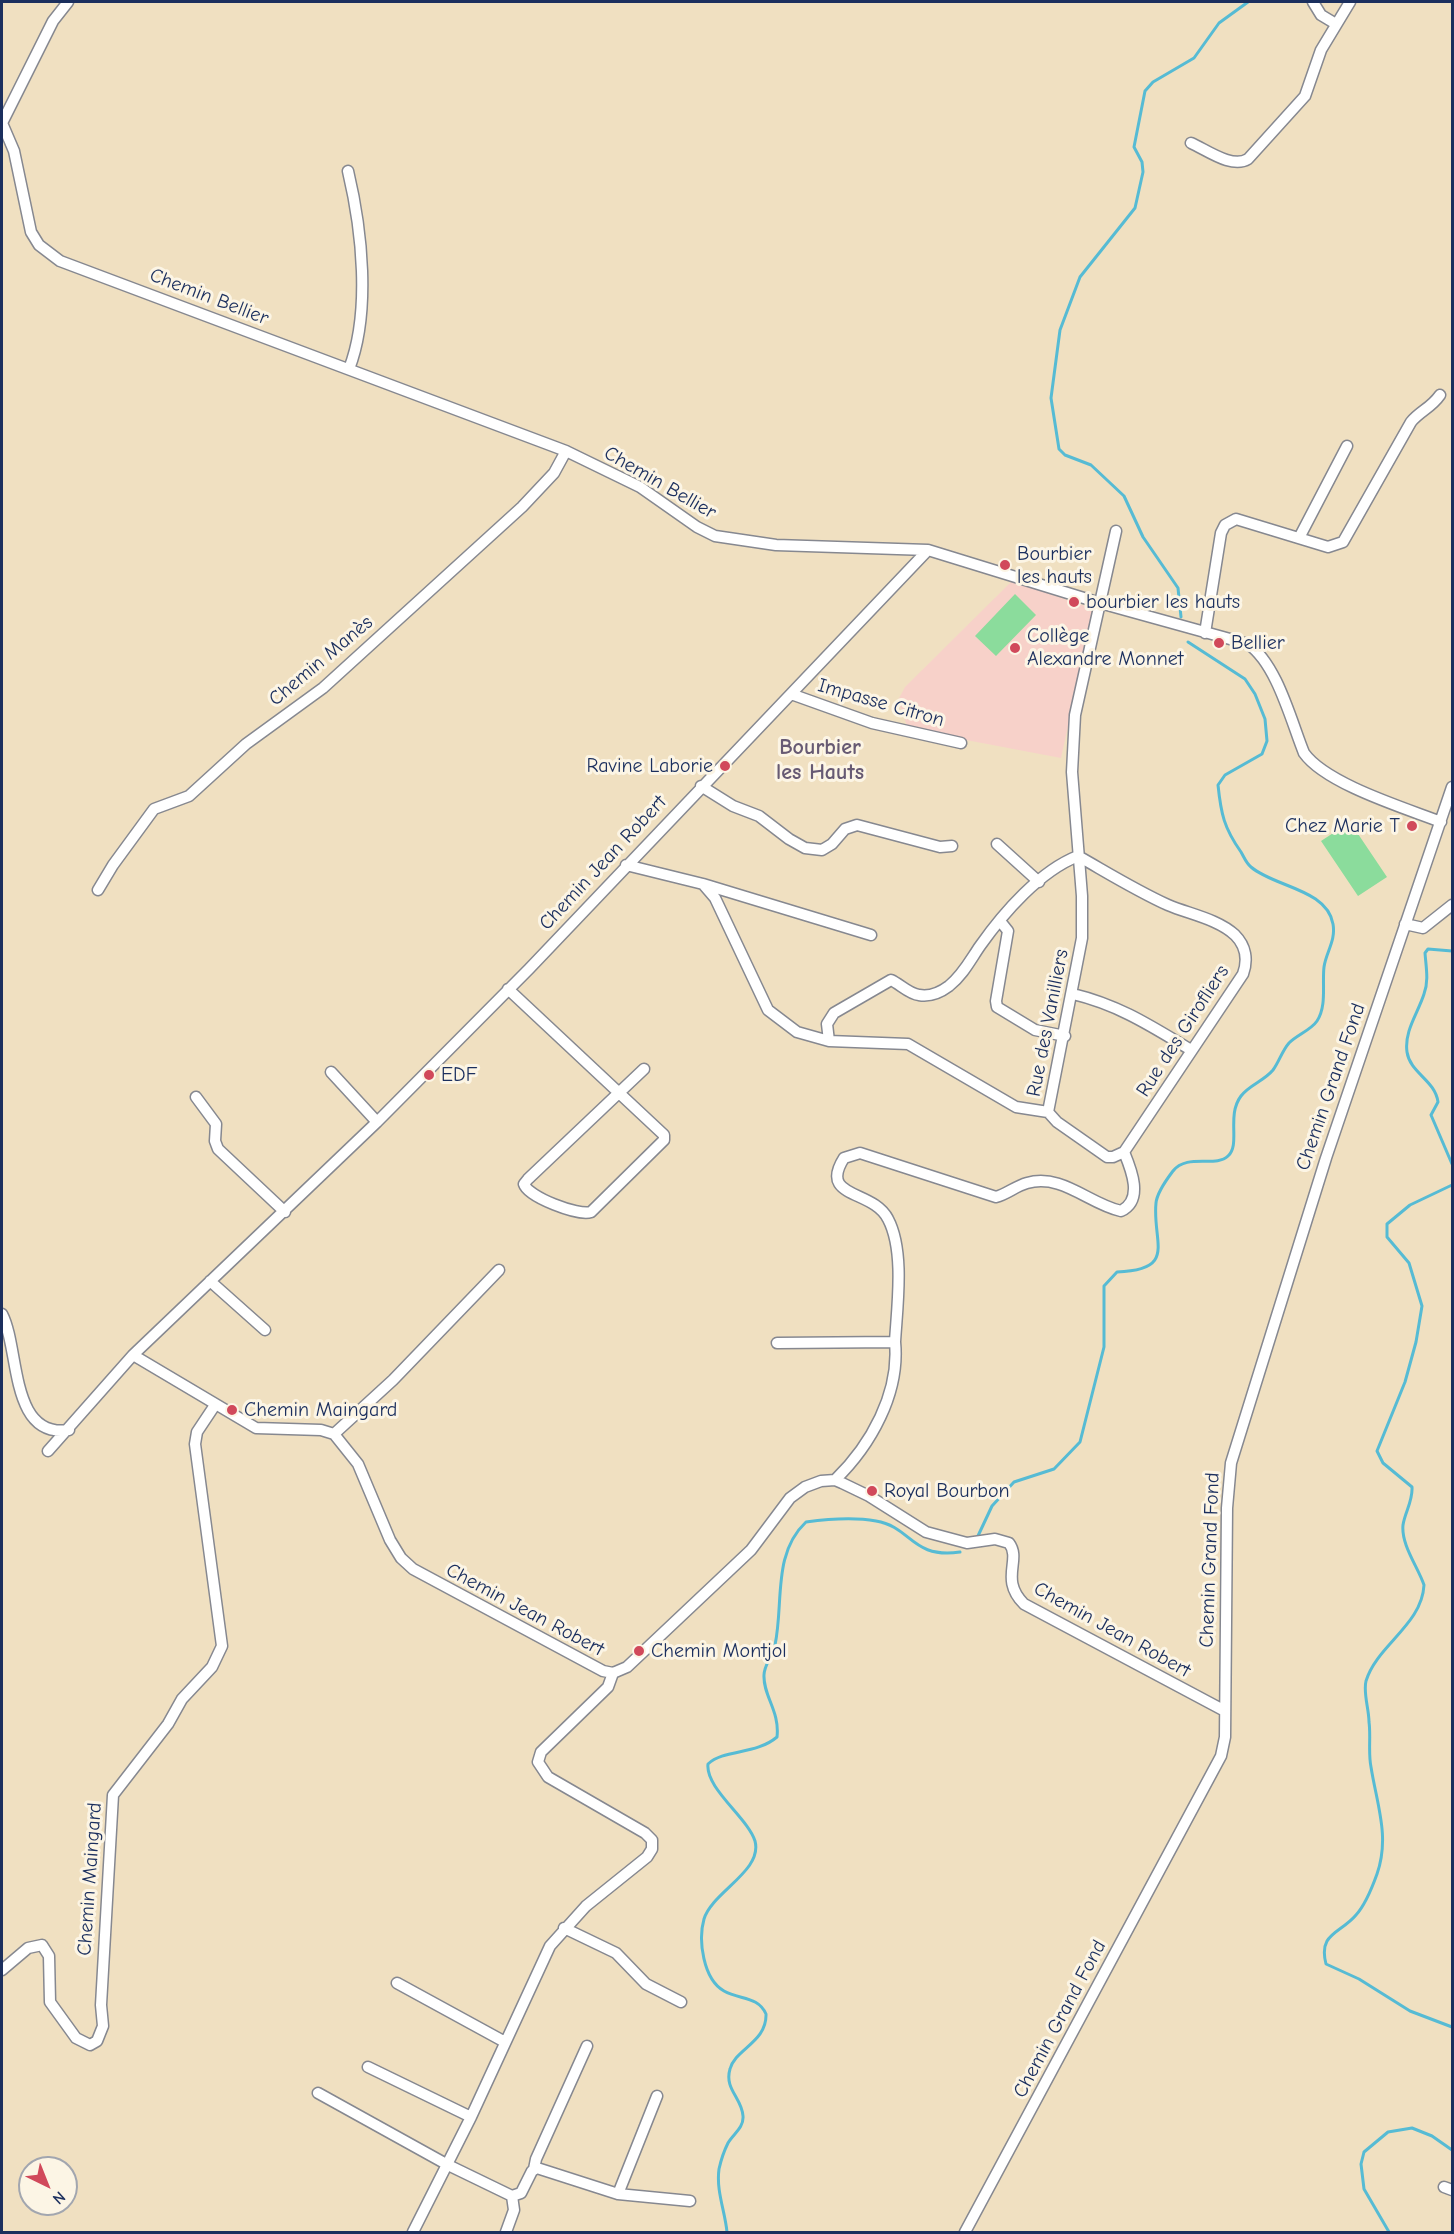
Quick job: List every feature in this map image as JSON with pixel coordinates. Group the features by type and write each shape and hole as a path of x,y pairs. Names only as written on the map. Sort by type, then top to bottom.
{"street":[{"path":"2,123 53,21 68,2"},
{"path":"1313,2 1321,15 1336,24"},
{"path":"1191,143 1233,162 1241,163 1248,159 1305,96 1321,50 1350,2"},
{"name":"Chemin Bellier","path":"2,123 14,151 31,232 49,254 60,261 566,451 640,487 697,527 715,536 776,545 928,550 1100,603 1248,644 1260,652 1270,667 1304,753 1310,762 1341,781 1441,822"},
{"path":"348,171 357,211 361,265 359,329 349,369"},
{"path":"1205,633 1221,532 1225,525 1236,519 1328,547 1343,542 1411,422 1417,415 1432,406 1440,394"},
{"path":"1299,538 1347,446"},
{"name":"Chemin Manès","path":"99,891 113,865 154,809 178,801 200,788 246,744 323,688 522,507 554,473 566,451"},
{"name":"Rue des Vanilliers","path":"703,884 715,898 768,1010 797,1032 829,1041 908,1044 1016,1107 1048,1112 1065,1036 1082,938 1072,762 1074,715 1116,531"},
{"name":"Chemin Jean Robert","path":"48,1451 69,1430 133,1355 285,1212 508,989 928,550"},
{"name":"Impasse Citron","path":"791,694 872,723 961,743"},
{"path":"701,786 733,806 759,816 789,839 814,850 828,847 845,829 857,825 940,847 952,846"},
{"name":"Chemin Grand Fond","path":"965,2232 1211,1776 1224,1745 1227,1508 1231,1463 1287,1277 1452,787"},
{"path":"997,844 1039,882"},
{"path":"829,1041 827,1024 834,1013 891,980 920,996 938,993 950,985 1000,921 1039,882 1066,861 1078,856"},
{"name":"Rue des Girofliers","path":"1078,856 1133,888 1226,928 1235,935 1245,949 1246,966 1243,974 1124,1152"},
{"path":"626,865 703,884 871,935"},
{"path":"1405,924 1423,928 1452,905"},
{"path":"1000,921 1008,931 997,1007 1020,1024 1035,1030 1065,1036"},
{"path":"508,989 617,1092 664,1135 661,1146 591,1212 577,1213 526,1190 524,1184 528,1179 617,1092 644,1068"},
{"path":"1073,994 1106,1002 1132,1014 1191,1050"},
{"path":"331,1072 377,1122"},
{"path":"196,1097 216,1124 215,1141 218,1149 285,1212"},
{"path":"836,1480 869,1438 894,1381 898,1288 895,1244 888,1219 871,1201 841,1189 836,1170 844,1158 860,1153 996,1197 1024,1184 1045,1180 1061,1184 1121,1211 1126,1209 1134,1194 1134,1177 1124,1152 1107,1157 1057,1122 1048,1112"},
{"path":"133,1355 256,1428 321,1430 334,1434 393,1380 499,1270"},
{"path":"210,1281 265,1330"},
{"path":"2,1314 14,1352 15,1375 29,1410 44,1428 56,1432 69,1430"},
{"path":"777,1343 847,1340 895,1342"},
{"name":"Chemin Maingard","path":"2,1970 28,1948 42,1945 49,1956 48,1993 54,2010 76,2038 90,2045 97,2041 103,2026 101,2005 113,1796 124,1778 168,1724 182,1699 212,1667 222,1646 195,1444 197,1432 215,1405"},
{"name":"Chemin Jean Robert","path":"334,1434 358,1464 390,1540 401,1558 413,1569 603,1671 613,1674 627,1667 751,1550 790,1498 805,1487 836,1480 869,1496 926,1532 967,1544 995,1539 1009,1543 1013,1554 1012,1589 1024,1605 1225,1711"},
{"path":"413,2232 471,2117 550,1946 564,1928 652,1849 652,1840 645,1833 548,1777 538,1762 541,1752 608,1687 613,1674"},
{"path":"564,1928 616,1953 646,1984 681,2002"},
{"path":"397,1983 504,2042"},
{"path":"512,2196 523,2191 534,2169 534,2164 587,2046"},
{"path":"368,2067 471,2117"},
{"path":"318,2093 448,2165 512,2196"},
{"path":"618,2194 657,2096"},
{"path":"534,2169 618,2194 690,2201"},
{"path":"506,2232 514,2210 512,2196"}],"shaded area":[{"name":"Collège Alexandre Monnet","path":"1012,581 1094,609 1061,758 908,729 898,700 905,687"}],"green space":[{"path":"1015,594 1036,615 996,656 975,636"},
{"path":"1350,822 1387,877 1358,896 1321,841"}],"waterway":[{"name":"Ravine Laborie","path":"1181,617 1178,588 1143,537 1124,496 1091,465 1065,455 1059,449 1051,398 1060,330 1080,277 1135,208 1143,172 1142,162 1134,147 1145,91 1153,82 1194,58 1219,23 1248,2"},
{"name":"Ravine Laborie","path":"977,1538 992,1506 1014,1482 1054,1469 1080,1442 1104,1347 1104,1286 1117,1272 1136,1270 1148,1266 1155,1260 1158,1251 1156,1203 1165,1182 1173,1171 1186,1163 1216,1161 1228,1156 1233,1144 1234,1112 1241,1096 1273,1070 1284,1049 1317,1021 1322,1009 1324,967 1334,930 1329,912 1310,896 1261,874 1249,865 1227,828 1220,804 1218,785 1225,775 1262,754 1267,741 1265,719 1255,694 1245,679 1188,642"},
{"path":"1452,951 1428,949 1425,953 1426,989 1409,1029 1407,1044 1407,1052 1413,1066 1436,1094 1438,1102 1431,1115 1452,1164"},
{"path":"1452,1185 1410,1205 1387,1224 1387,1237 1409,1263 1422,1306 1416,1342 1405,1382 1377,1451 1383,1463 1412,1487 1403,1533 1407,1548 1424,1585 1416,1612 1379,1656 1366,1681 1370,1762 1382,1834 1381,1860 1363,1906 1350,1921 1332,1935 1325,1946 1324,1954 1326,1964 1359,1979 1410,2011 1452,2027"},
{"name":"Ravine Laborie","path":"727,2232 720,2193 719,2169 727,2146 743,2120 740,2104 729,2082 730,2069 738,2056 762,2032 766,2014 763,2008 753,2001 730,1994 717,1985 711,1978 704,1958 702,1948 704,1919 716,1900 752,1862 755,1852 755,1841 751,1832 713,1783 708,1764 723,1756 760,1747 777,1737 776,1719 764,1683 764,1671 775,1645 781,1580 788,1549 795,1535 806,1522 841,1519 876,1521 888,1524 921,1547 931,1551 960,1552"},
{"path":"1389,2232 1364,2189 1361,2164 1364,2152 1388,2132 1412,2128 1432,2136 1452,2150"}],"place":[{"name":"Bourbier les hauts","path":"1005,565"},
{"name":"bourbier les hauts","path":"1074,602"},
{"name":"Bellier","path":"1219,643"},
{"name":"Collège Alexandre Monnet","path":"1015,648"},
{"name":"Ravine Laborie","path":"725,766"},
{"name":"Chez Marie T","path":"1412,826"},
{"name":"EDF","path":"429,1075"},
{"name":"Chemin Maingard","path":"232,1410"},
{"name":"Royal Bourbon","path":"872,1491"},
{"name":"Chemin Montjol","path":"639,1651"}],"district":[{"name":"Bourbier les Hauts","path":"820,760"}]}
